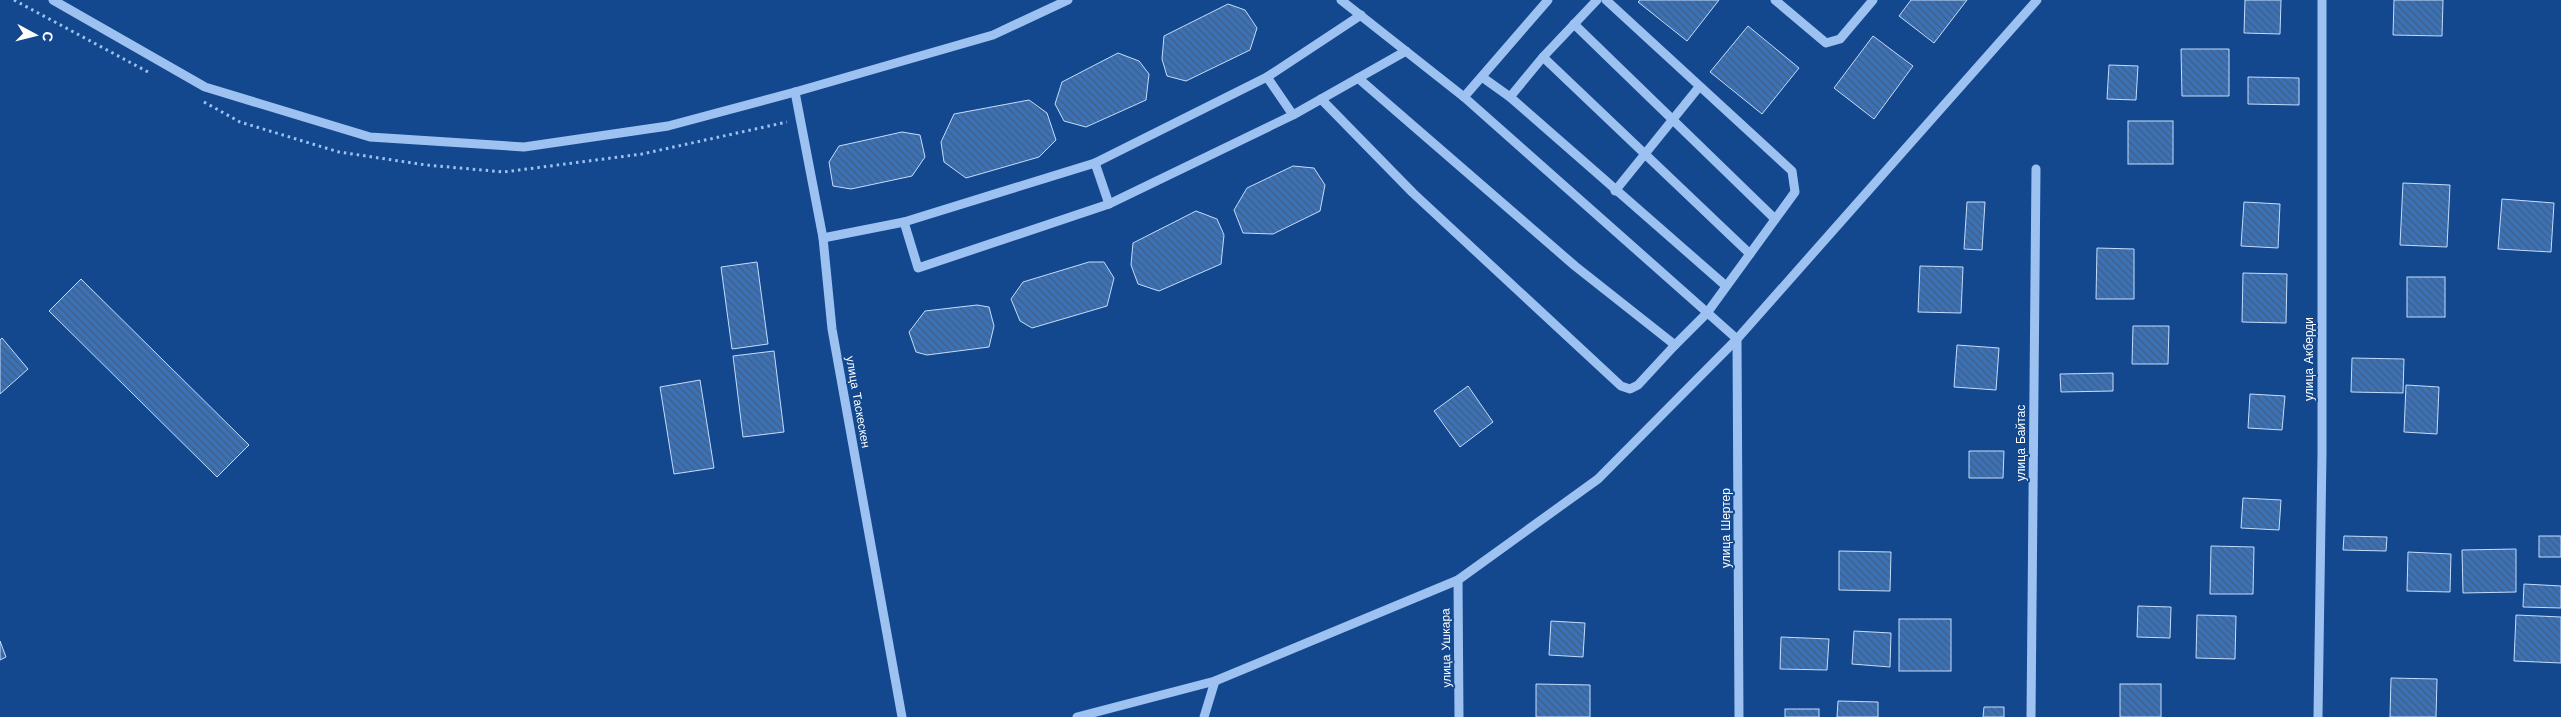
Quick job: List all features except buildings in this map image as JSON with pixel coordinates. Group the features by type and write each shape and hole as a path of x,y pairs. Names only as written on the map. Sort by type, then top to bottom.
{"street":[{"path":"53,0 205,87 370,137 524,147 668,126 795,92 993,35 1068,0"},
{"path":"1341,0 1464,97 1737,338"},
{"path":"1464,97 1548,0"},
{"path":"1510,97 1543,57 1597,0"},
{"path":"1321,99 1413,193 1621,386 1630,389 1638,385 1707,312 1795,192 1792,172 1606,0"},
{"path":"1776,0 1826,43 1840,39 1873,0"},
{"path":"1077,717 1215,681 1458,580 1598,479 1737,338 2038,0"},
{"name":"улица Акберди","path":"2318,717 2322,454 2322,0"},
{"path":"822,238 904,222 1095,163 1267,77 1361,16"},
{"path":"1574,24 1775,219"},
{"path":"904,222 918,268 1109,204 1293,115 1406,51"},
{"path":"1543,57 1750,254"},
{"path":"1267,77 1293,115"},
{"path":"1482,77 1510,97 1726,286"},
{"path":"1358,78 1575,266 1675,345"},
{"path":"1616,191 1644,154 1674,122 1699,87"},
{"name":"улица Таскескен","path":"795,92 822,238 832,329 902,717"},
{"path":"1095,163 1109,204"},
{"name":"улица Байтас","path":"2031,717 2036,170"},
{"name":"улица Шертер","path":"1737,338 1739,717"},
{"name":"улица Ушкара","path":"1458,580 1459,717"},
{"path":"1204,717 1215,681"}],"path":[{"path":"14,0 153,75"},
{"path":"197,99 240,122 339,152 426,165 504,172 642,154 800,119"}]}
